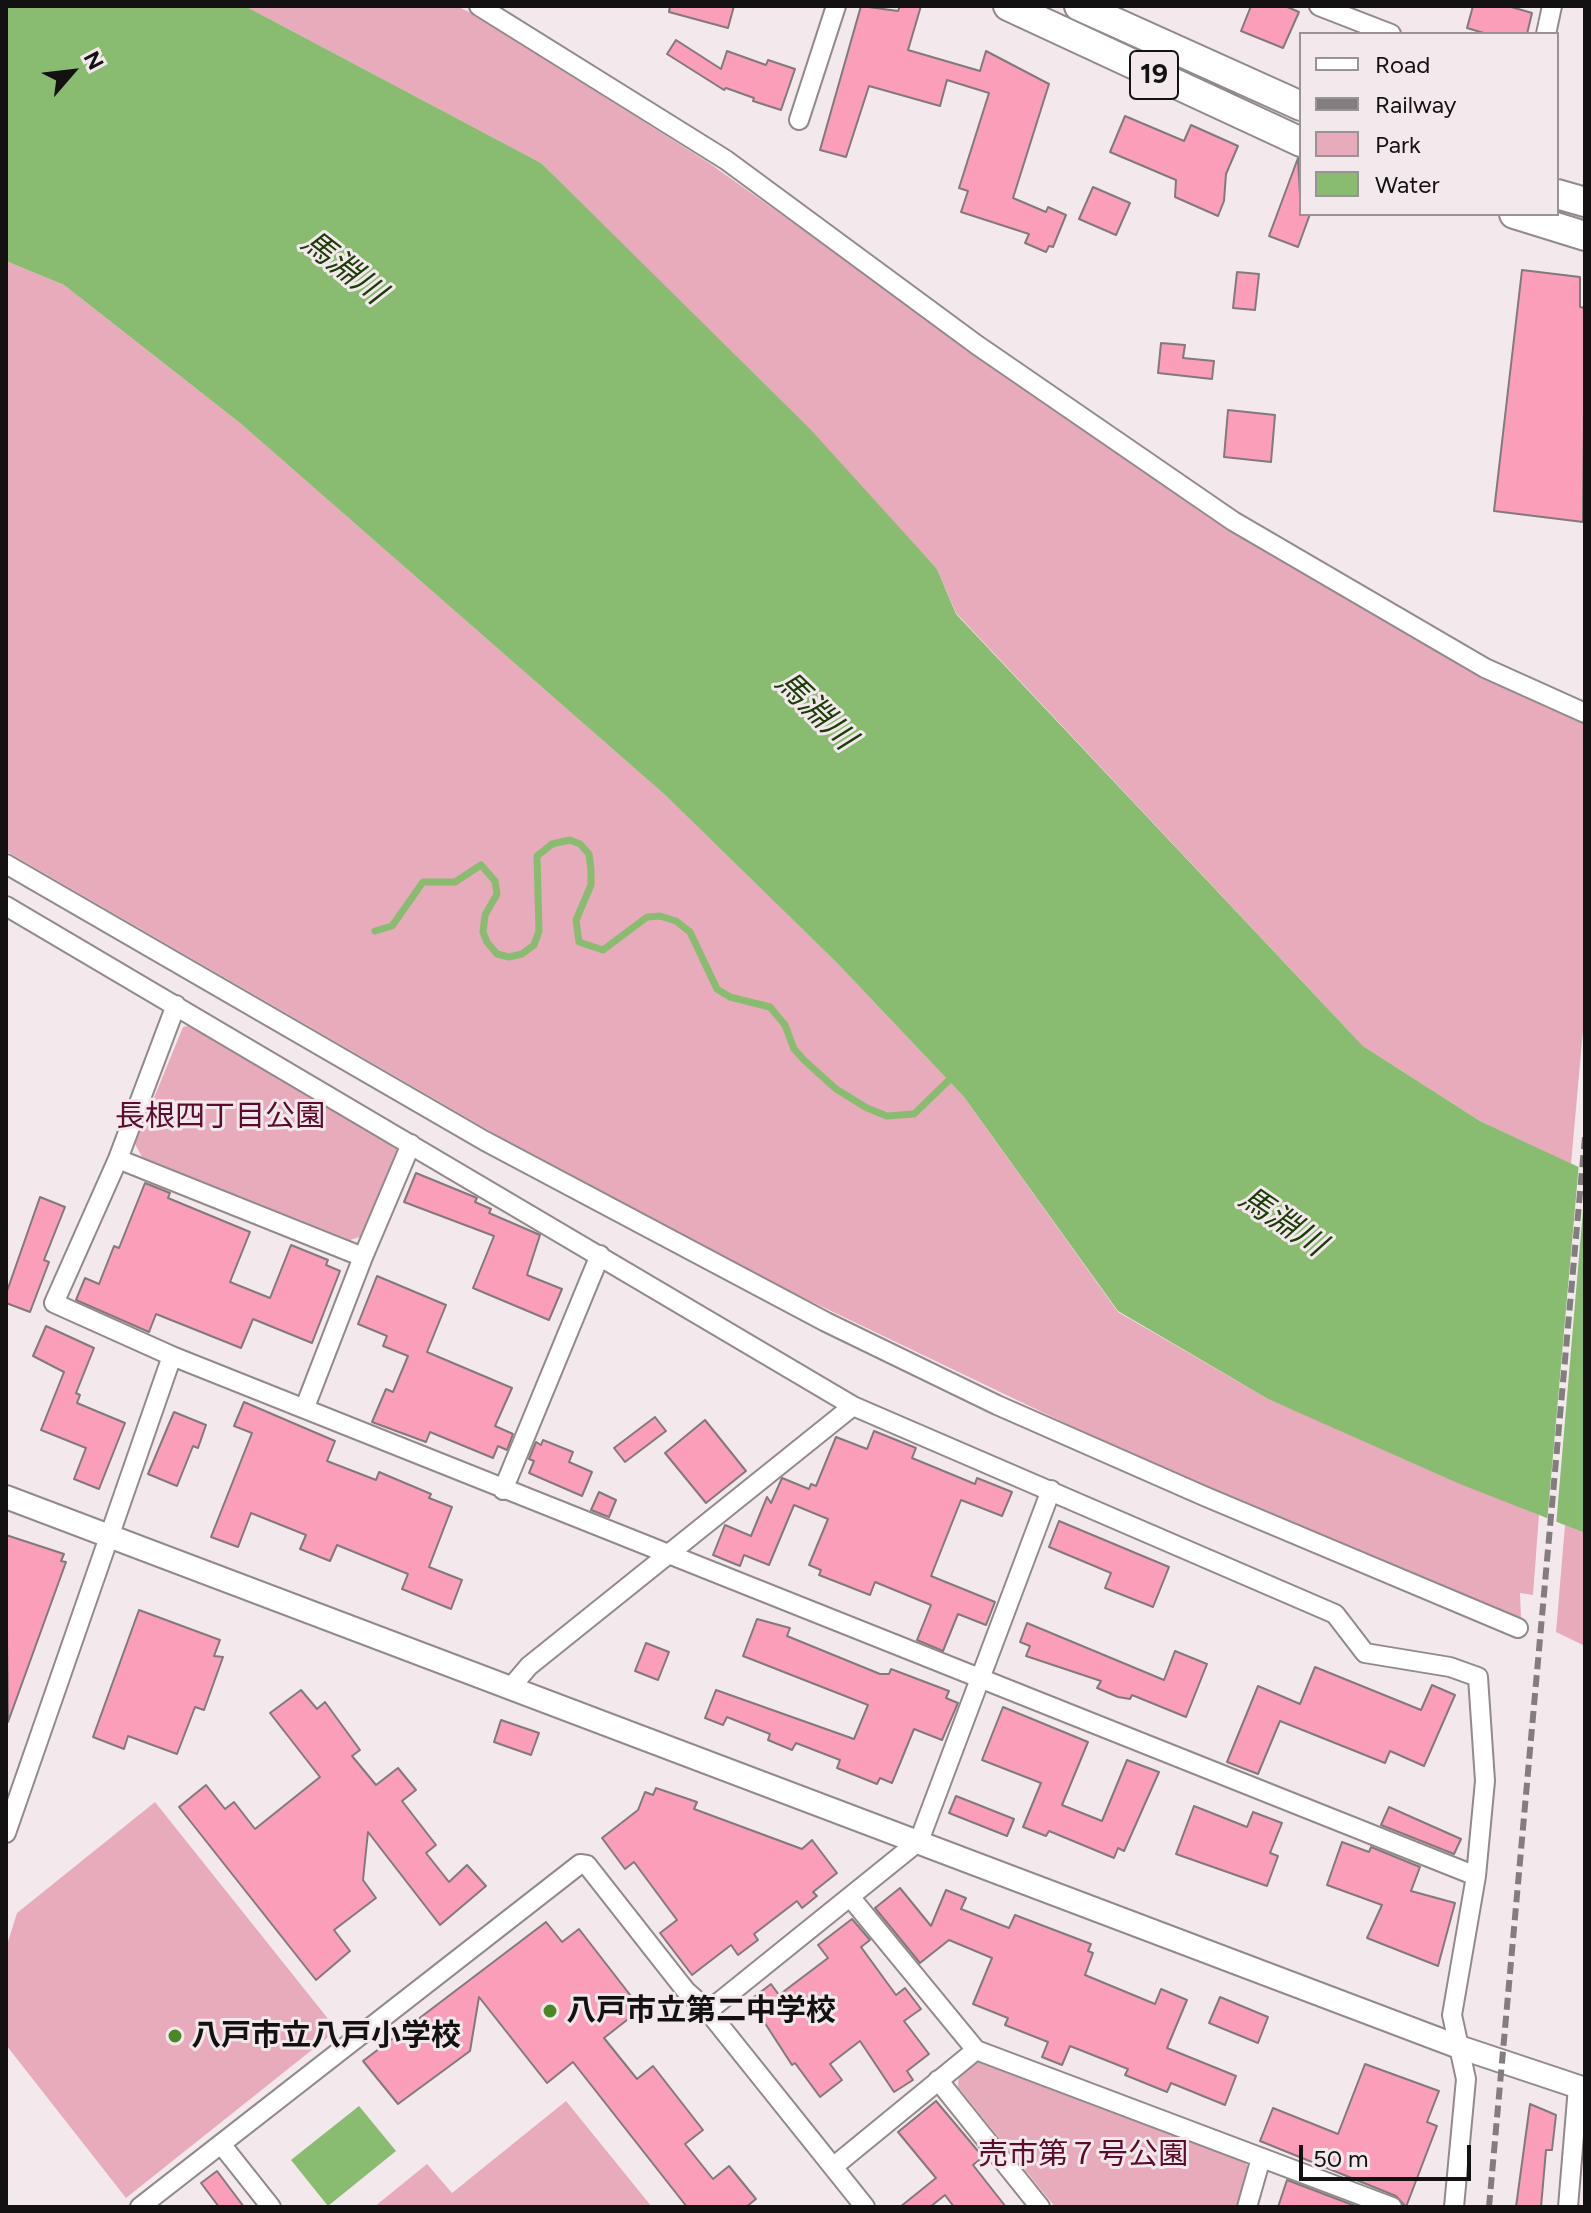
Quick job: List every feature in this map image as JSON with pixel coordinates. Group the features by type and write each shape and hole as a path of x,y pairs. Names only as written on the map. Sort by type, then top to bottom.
{"main road":[{"name":"19","path":"1008,6 1299,141"},
{"name":"19","path":"1079,6 1299,105"},
{"path":"1559,195 1585,202"},
{"path":"1520,216 1585,236"}],"street":[{"path":"479,6 726,160 977,345 1233,521 1485,668 1585,713"},
{"path":"799,120 836,6"},
{"path":"1319,6 1386,32"},
{"path":"1546,32 1552,6"},
{"path":"6,864 485,1141 826,1322 997,1405 1518,1628"},
{"path":"6,906 853,1406 1335,1614 1365,1653 1450,1667 1478,1677 1485,1781 1476,1876 1452,2015 1466,2079 1454,2207"},
{"path":"176,1005 118,1159 54,1303 172,1356 305,1407 503,1490 668,1552 980,1681 1476,1876"},
{"path":"305,1407 411,1144"},
{"path":"118,1159 363,1257"},
{"path":"503,1490 600,1255"},
{"path":"6,1833 172,1356"},
{"path":"512,1686 529,1666 853,1406"},
{"path":"708,2011 919,1841 1051,1490"},
{"path":"6,1497 1459,2047 1581,2088 1568,2207"},
{"path":"140,2207 580,1864 587,1865 686,1991 708,2011 865,2207"},
{"path":"851,1898 976,2050 1392,2207"},
{"path":"833,2167 976,2050"},
{"path":"938,2080 1040,2207"},
{"path":"221,2144 271,2207"},
{"path":"1247,2207 1261,2158"}],"green space":[{"path":"245,6 457,6 475,15 709,163 1211,519 1479,675 1585,724 1585,1008 1571,1164 1480,1121 1363,1046 956,613 937,569 541,163"},
{"path":"6,261 64,285 240,423 664,794 837,963 964,1097 1118,1312 1268,1399 1539,1515 1533,1595 1520,1593 1521,1619 1144,1461 781,1287 497,1135 6,851"},
{"name":"長根四丁目公園","path":"193,1025 393,1141 398,1154 363,1236 350,1240 142,1157 135,1144 183,1027"},
{"path":"1565,1525 1585,1533 1585,1646 1556,1632"},
{"path":"155,1802 337,2030 126,2198 6,2045 6,1948 17,1913"},
{"name":"売市第７号公園","path":"983,2062 1243,2159 1248,2167 1236,2207 1055,2207 958,2087 959,2073 971,2064"},
{"path":"566,2101 652,2207 374,2207 427,2164 452,2193"}],"water":[{"name":"馬淵川","path":"6,6 245,6 541,163 811,430 937,569 956,614 1363,1046 1480,1121 1585,1170 1585,1533 1460,1484 1268,1399 1118,1311 964,1097 837,963 664,794 240,423 64,285 6,261"},
{"path":"359,2106 396,2151 328,2206 291,2160"}],"pier":[{"path":"1579,1163 1585,1166 1585,1186 1556,1526 1547,1523"}],"building":[{"path":"670,6 734,6 728,28 669,12"},
{"path":"861,6 898,11 900,6 921,6 908,50 980,71 986,51 1049,84 1013,198 1046,212 1048,207 1066,215 1053,247 1049,246 1046,252 1025,243 1029,234 961,212 968,191 959,188 989,93 947,80 940,106 869,86 846,157 820,150"},
{"path":"1251,6 1285,6 1299,12 1283,48 1241,31"},
{"path":"1473,6 1508,6 1532,13 1527,32 1480,32 1467,28"},
{"path":"676,40 721,69 727,51 766,65 768,60 795,69 781,110 726,88 724,90 667,54"},
{"path":"1125,116 1184,141 1191,125 1238,146 1226,174 1224,201 1218,216 1175,197 1176,180 1110,152"},
{"path":"1298,158 1299,216 1309,216 1298,247 1269,236"},
{"path":"1093,187 1130,203 1116,235 1079,219"},
{"path":"1522,270 1580,277 1580,307 1585,308 1583,522 1494,511"},
{"path":"1237,272 1259,274 1255,310 1233,308"},
{"path":"1161,343 1185,345 1183,358 1214,361 1212,379 1158,373"},
{"path":"1228,410 1275,415 1271,462 1224,457"},
{"path":"416,1173 477,1198 475,1202 491,1209 489,1213 540,1235 527,1275 562,1289 549,1320 473,1288 494,1236 404,1202"},
{"path":"145,1183 170,1193 168,1198 250,1232 230,1282 270,1298 291,1245 328,1260 326,1265 340,1271 312,1343 253,1319 241,1348 156,1314 149,1332 76,1300 85,1278 99,1284 114,1246 119,1248"},
{"path":"40,1197 65,1207 44,1260 49,1262 30,1312 6,1303 6,1294"},
{"path":"377,1276 446,1305 427,1352 512,1388 495,1426 513,1434 507,1450 498,1446 493,1458 430,1432 426,1442 372,1422 386,1389 393,1392 408,1356 383,1346 387,1336 358,1324"},
{"path":"46,1326 94,1348 76,1393 80,1395 77,1403 125,1423 99,1489 74,1479 86,1448 41,1430 64,1372 33,1356"},
{"path":"244,1402 335,1441 327,1461 376,1480 379,1472 431,1494 429,1498 452,1507 429,1567 462,1580 451,1609 402,1589 408,1574 337,1545 330,1561 300,1549 306,1535 251,1513 238,1547 211,1537 252,1433 234,1426"},
{"path":"174,1412 206,1425 198,1448 193,1446 177,1486 148,1474"},
{"path":"655,1417 666,1431 625,1462 614,1448"},
{"path":"705,1420 746,1471 706,1503 665,1453"},
{"path":"874,1431 916,1448 912,1458 975,1484 977,1478 1012,1492 1002,1516 961,1500 931,1576 995,1602 986,1625 958,1614 943,1651 917,1640 931,1605 875,1582 870,1595 819,1575 821,1570 809,1565 828,1519 794,1505 769,1565 744,1555 740,1566 713,1555 725,1525 751,1536 767,1497 771,1503 782,1478 809,1489 811,1484 816,1486 836,1437 867,1449"},
{"path":"543,1440 573,1452 569,1462 592,1472 582,1496 529,1473 534,1461 529,1459 536,1442 541,1445"},
{"path":"599,1492 616,1500 609,1517 591,1510"},
{"path":"1059,1521 1169,1567 1153,1607 1105,1588 1111,1573 1049,1547"},
{"path":"6,1535 64,1554 61,1561 66,1562 8,1722"},
{"path":"139,1610 220,1640 214,1656 223,1657 204,1710 195,1707 177,1754 128,1736 124,1749 93,1737"},
{"path":"757,1619 790,1628 787,1636 880,1674 889,1674 891,1669 949,1691 946,1698 958,1703 942,1740 914,1729 892,1783 880,1778 877,1784 837,1768 840,1760 796,1743 792,1750 768,1740 770,1734 727,1717 723,1725 705,1718 716,1690 854,1739 868,1705 743,1656"},
{"path":"1027,1623 1164,1680 1175,1651 1207,1664 1186,1717 1132,1695 1130,1699 1118,1697 1097,1688 1101,1681 1026,1656 1030,1646 1020,1642"},
{"path":"646,1643 669,1652 658,1680 635,1671"},
{"path":"1315,1667 1421,1710 1432,1685 1455,1695 1424,1766 1390,1751 1385,1763 1280,1721 1258,1774 1227,1762 1258,1686 1300,1704"},
{"path":"301,1690 317,1709 325,1702 360,1750 352,1756 376,1785 398,1768 416,1790 402,1801 436,1845 426,1853 449,1882 467,1865 486,1886 440,1925 368,1832 363,1880 376,1898 334,1930 350,1951 316,1980 179,1807 206,1785 225,1809 234,1802 255,1829 320,1777 270,1713"},
{"path":"1003,1707 1088,1742 1062,1805 1102,1821 1127,1760 1159,1772 1124,1851 1118,1848 1114,1858 1049,1831 1046,1836 1023,1827 1041,1783 982,1760"},
{"path":"501,1720 539,1733 531,1755 494,1742"},
{"path":"656,1788 697,1802 694,1809 802,1849 812,1840 837,1873 813,1892 817,1896 802,1908 797,1901 754,1934 758,1940 738,1955 731,1945 692,1975 660,1933 677,1920 634,1862 625,1869 602,1838 638,1810 645,1792 653,1795"},
{"path":"956,1796 1014,1819 1007,1836 949,1813"},
{"path":"1194,1806 1247,1827 1253,1812 1282,1823 1270,1853 1278,1856 1267,1886 1176,1854"},
{"path":"1389,1807 1461,1839 1454,1854 1381,1825"},
{"path":"1342,1842 1369,1852 1371,1847 1420,1867 1411,1891 1455,1903 1438,1966 1367,1938 1382,1905 1327,1885"},
{"path":"900,1888 931,1926 946,1890 966,1898 961,1909 1009,1928 1015,1915 1091,1944 1088,1951 1093,1953 1085,1975 1155,2004 1161,1989 1187,2000 1167,2048 1236,2076 1225,2105 1171,2083 1167,2092 1125,2075 1128,2069 1070,2046 1062,2065 1042,2057 1048,2042 1005,2025 1008,2018 973,2004 992,1958 949,1940 920,1963 875,1908"},
{"path":"852,1919 870,1940 861,1947 896,1995 905,1988 921,2009 904,2021 929,2054 907,2071 913,2080 894,2092 860,2041 830,2064 842,2080 820,2097 795,2063 792,2065 750,2000 771,1984 779,1995 828,1958 818,1945"},
{"path":"546,1922 562,1942 579,1929 641,2009 604,2038 637,2079 653,2066 703,2130 685,2144 713,2179 729,2166 756,2199 746,2207 687,2207 573,2062 547,2083 479,1997 470,2051 398,2104 363,2061"},
{"path":"1220,1997 1268,2017 1258,2043 1209,2023"},
{"path":"1365,2064 1439,2091 1427,2122 1437,2126 1406,2207 1396,2196 1260,2141 1273,2108 1338,2134"},
{"path":"936,2101 983,2157 973,2165 1006,2207 954,2207 945,2195 930,2207 900,2207 936,2178 898,2132"},
{"path":"1530,2104 1556,2115 1552,2150 1546,2150 1541,2207 1516,2207"},
{"path":"217,2171 244,2207 219,2207 201,2183"},
{"path":"1287,2180 1358,2207 1278,2207"}],"waterway":[{"path":"375,931 392,926 423,882 455,882 481,865 495,881 497,894 485,915 483,932 487,942 497,954 509,957 522,954 534,945 539,931 537,856 552,844 570,840 580,844 589,854 591,870 591,885 576,920 579,942 603,950 647,917 660,916 676,921 690,932 717,989 730,997 770,1007 785,1025 794,1049 805,1061 836,1089 887,1116 914,1114 948,1081"}],"railway":[{"path":"1489,2207 1585,1137"}],"place":[{"name":"八戸市立第二中学校","path":"550,2011"},
{"name":"八戸市立八戸小学校","path":"175,2036"}]}
